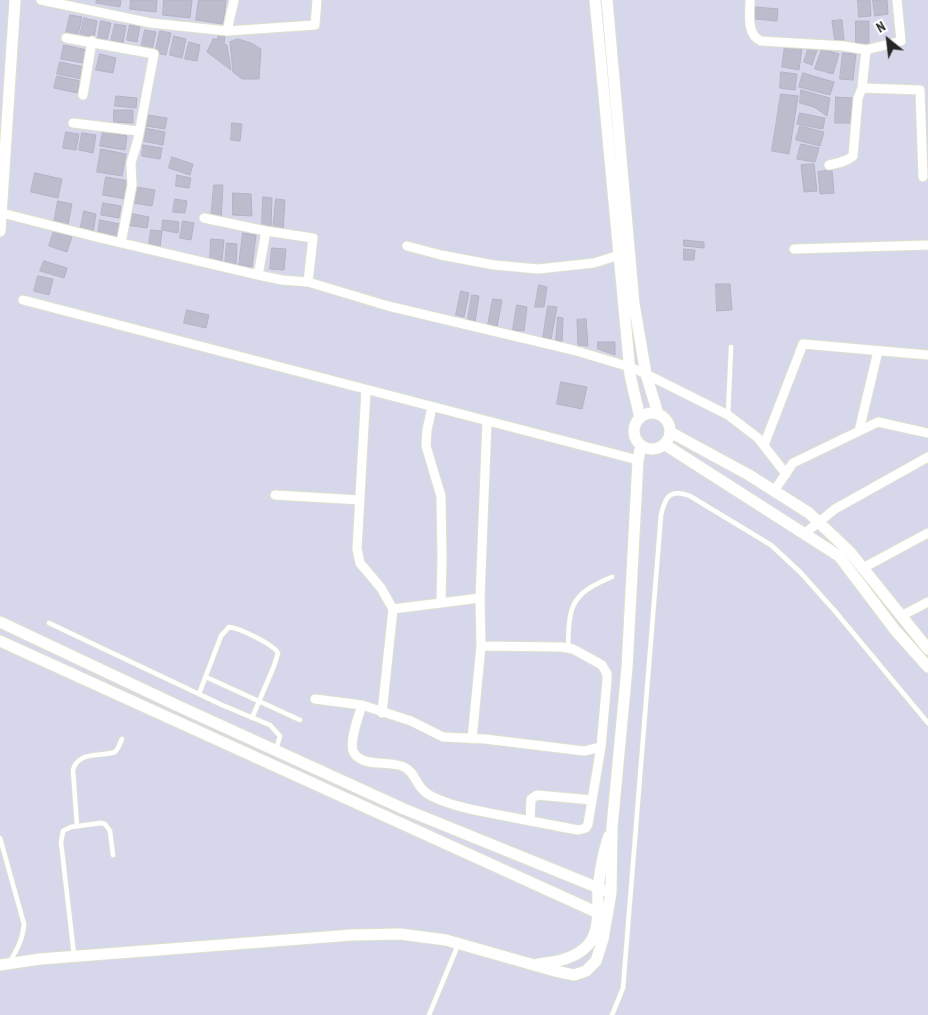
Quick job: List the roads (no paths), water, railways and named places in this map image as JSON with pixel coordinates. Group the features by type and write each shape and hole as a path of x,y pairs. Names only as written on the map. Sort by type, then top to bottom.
{"street":[{"path":"0,231 15,0"},
{"path":"41,0 151,23 227,31 316,25 317,0"},
{"path":"227,31 234,0"},
{"path":"595,0 604,84 611,114 634,304 646,374 658,414"},
{"path":"607,0 614,76 611,114 619,255 630,367 640,418"},
{"path":"750,0 751,29 756,39 761,41 844,46 866,50 901,40 897,0"},
{"path":"66,38 92,41 154,54 138,139 131,163 132,185 121,243"},
{"path":"83,95 92,41"},
{"path":"829,165 843,162 853,156 858,98 862,88 866,50"},
{"path":"862,88 920,90 923,177"},
{"path":"73,123 138,131"},
{"path":"2,213 258,275 282,280 308,282 388,306 573,350 630,367 728,415 758,438 786,474"},
{"path":"204,218 266,231 313,238 308,282"},
{"path":"258,275 266,231"},
{"path":"794,249 928,245"},
{"path":"407,246 441,255 494,265 538,269 594,263 619,255"},
{"path":"24,300 638,460"},
{"path":"764,445 803,344 928,356"},
{"path":"860,431 878,351"},
{"path":"366,390 357,550 360,563 381,588 393,609 382,713"},
{"path":"432,407 426,446 441,496 441,603"},
{"path":"670,432 664,444 655,448 645,448 634,435 634,429 640,418 649,414 658,414 665,419 670,432 749,475 809,513 850,552 928,649"},
{"path":"472,738 481,646 480,598 486,421"},
{"path":"774,491 794,464 878,422 928,433"},
{"path":"664,444 839,556 895,630 928,667"},
{"path":"532,964 557,962 588,945 611,893 612,827 627,668 638,460 641,445"},
{"path":"804,534 835,509 928,457"},
{"path":"275,496 360,500"},
{"path":"863,568 928,533"},
{"path":"393,609 480,598"},
{"path":"901,616 928,602"},
{"path":"0,622 276,751 404,808 611,893"},
{"path":"0,641 602,915"},
{"path":"362,704 352,740 352,748 358,756 365,760 402,766 412,774 423,791 468,810 582,830 588,824 601,747 607,674 602,665 582,653 568,648 481,646"},
{"path":"315,699 362,704 382,713 411,721 443,737 485,739 584,752 601,747"},
{"path":"530,821 531,799 537,795 592,800"},
{"path":"4,964 362,935 400,934 446,940 574,975 586,971 596,960 603,939 598,888 606,842 612,827"}],"lane":[{"path":"728,415 731,348"},
{"path":"612,1015 623,988 661,515 664,501 668,496 681,492 690,496 771,546 800,572 834,610 928,723"},
{"path":"568,648 568,622 573,603 582,592 596,583 612,577"},
{"path":"49,623 199,694 270,725 280,736 276,751"},
{"path":"199,694 221,636 228,628 236,629 274,647 278,653 252,718"},
{"path":"206,676 258,702 300,720"},
{"path":"77,826 74,770 77,760 115,752 122,739"},
{"path":"74,957 61,836 66,829 77,826 105,824 110,831 113,855"},
{"path":"0,838 24,924 19,947 4,964"},
{"path":"429,1015 458,944"}]}
